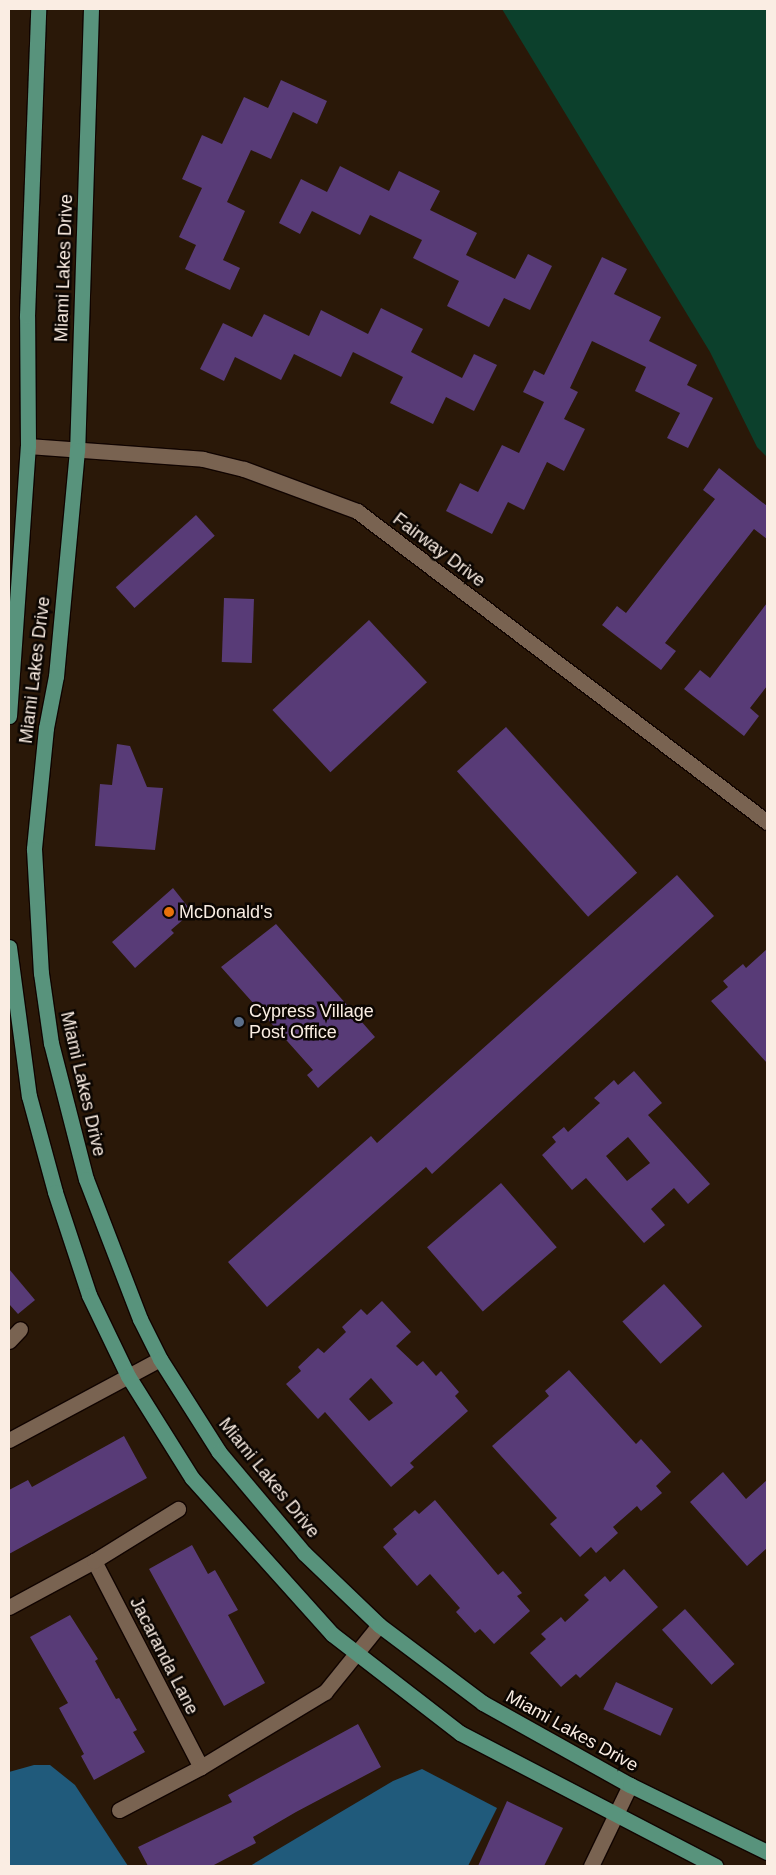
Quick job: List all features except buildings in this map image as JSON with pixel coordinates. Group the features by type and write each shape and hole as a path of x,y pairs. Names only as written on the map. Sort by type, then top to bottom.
{"main road":[{"name":"Miami Lakes Drive","path":"9,716 28,446 27,316 38,9"},
{"name":"Miami Lakes Drive","path":"91,9 77,450 56,671 46,728 34,848 41,973 51,1043 86,1179 140,1319 160,1359 218,1452 304,1553 379,1625 483,1703 630,1785 767,1852"},
{"path":"9,947 29,1096 55,1192 89,1295 128,1376 192,1478 276,1575 354,1654 460,1733 615,1816 716,1866"}],"street":[{"name":"Fairway Drive","path":"28,446 203,459 244,469 357,511 767,822"},
{"path":"9,1341 20,1329"},
{"path":"9,1440 160,1359"},
{"path":"9,1606 94,1561 178,1510"},
{"name":"Jacaranda Lane","path":"94,1561 201,1767"},
{"path":"119,1810 201,1767 325,1692 379,1625"},
{"path":"592,1866 630,1785"}],"green space":[{"path":"502,9 767,9 767,457 757,447 710,352"}],"water":[{"path":"34,1765 50,1765 75,1785 128,1866 9,1866 9,1772"},
{"path":"422,1769 497,1808 468,1866 250,1866 393,1781"}],"place":[{"name":"McDonald's","path":"169,912"},
{"name":"Cypress Village Post Office","path":"239,1022"}]}
